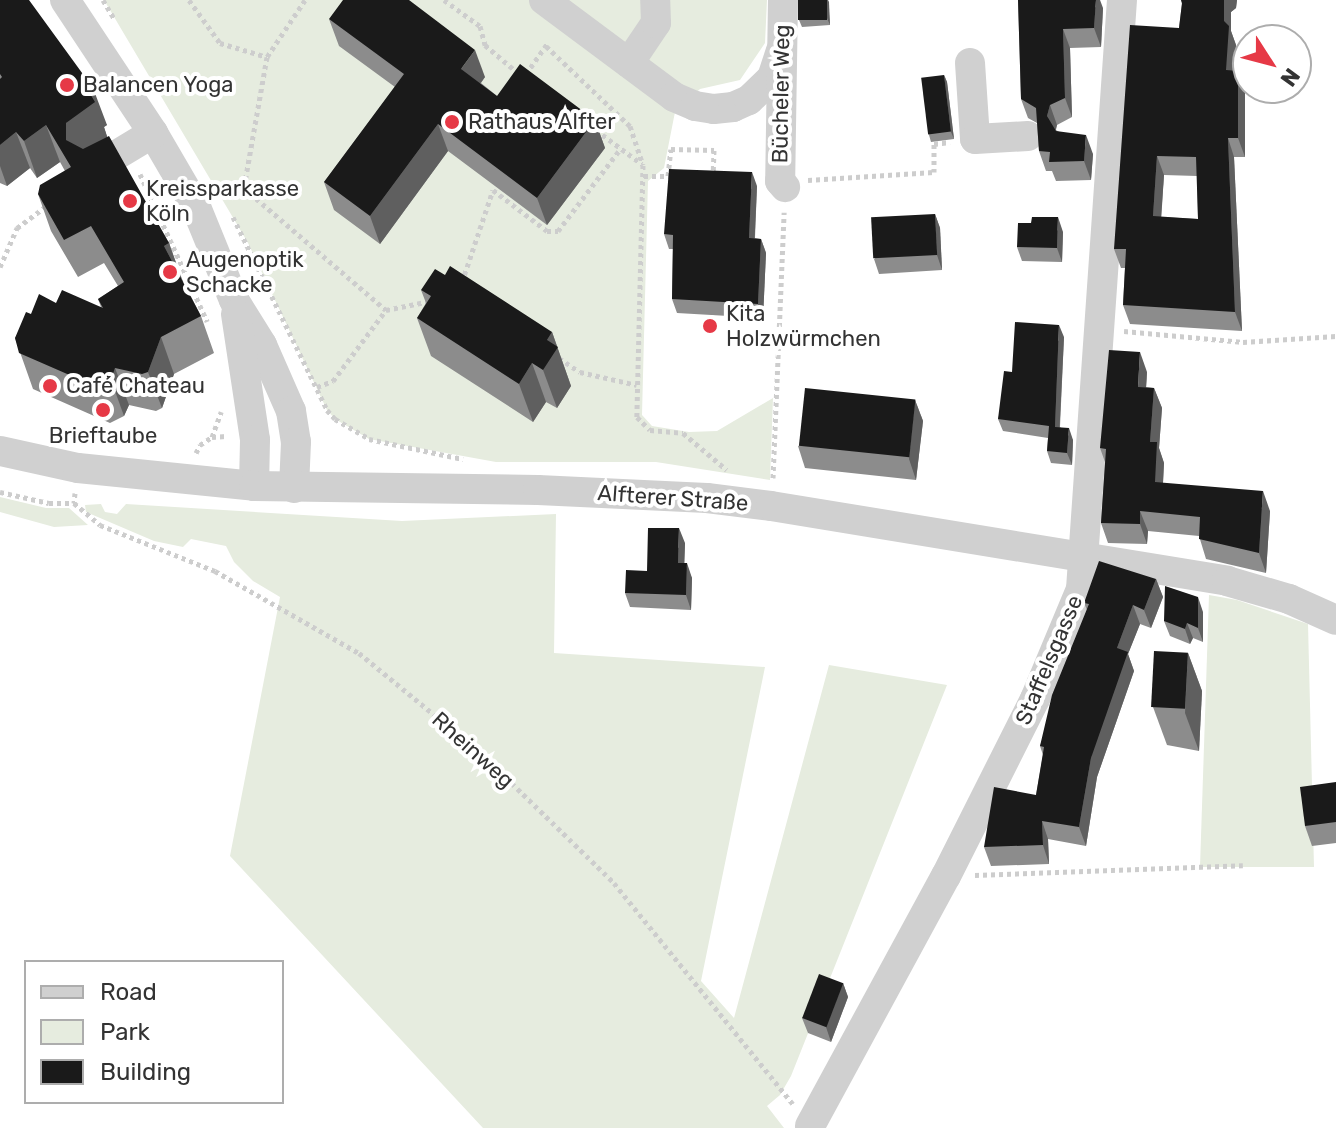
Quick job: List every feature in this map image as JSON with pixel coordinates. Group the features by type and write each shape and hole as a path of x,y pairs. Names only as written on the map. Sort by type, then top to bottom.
{"street":[{"path":"65,0 153,133 196,207 234,300 262,345 291,411 296,442 294,488"},
{"path":"544,0 674,97 714,109 733,107 759,93 772,78 781,51"},
{"path":"629,63 656,23 655,0"},
{"name":"Bücheler Weg","path":"782,184 783,0"},
{"name":"Staffelsgasse","path":"810,1126 946,876 1035,699 1081,589 1100,328 1098,136 1122,0"},
{"path":"970,63 975,139 1028,136"},
{"path":"95,168 153,133"},
{"path":"234,300 255,440 254,486"},
{"name":"Alfterer Straße","path":"0,451 78,468 254,486 538,490 707,498 1227,581 1289,599 1336,620"}],"path":[{"path":"103,0 123,33"},
{"path":"189,0 220,43 267,57"},
{"path":"305,0 267,57 244,188 386,310"},
{"path":"444,0 480,26 485,45 535,86"},
{"path":"523,77 546,46 630,126 644,176 637,417 650,430 683,433 722,468 735,473"},
{"path":"584,122 643,165"},
{"path":"774,473 782,184 934,172 934,144 975,139"},
{"path":"457,295 493,190 547,231 558,231 621,148"},
{"path":"668,176 671,149 714,150 712,182"},
{"path":"126,150 153,196 162,227 214,334"},
{"path":"644,176 687,177"},
{"path":"210,177 248,243 335,419 377,441 467,459"},
{"path":"700,178 712,182 726,179"},
{"path":"0,267 17,228 51,202"},
{"path":"317,387 333,381 386,310 443,298"},
{"path":"1100,328 1243,342 1336,336"},
{"path":"555,356 580,372 637,385"},
{"path":"212,437 223,404"},
{"path":"0,492 49,503 74,503 78,468"},
{"path":"761,481 773,485"},
{"name":"Rheinweg","path":"74,503 100,525 215,571 359,653 483,755 614,883 810,1126"},
{"path":"946,876 1243,865"}],"green space":[{"path":"104,0 767,0 765,43 740,80 700,89 675,112 664,168 648,181 642,415 652,426 689,432 717,431 773,398 770,480 656,462 496,462 369,439 335,419 327,410 248,243"},
{"path":"0,497 46,508 69,508 88,525 54,527 0,512"},
{"path":"101,504 105,512 117,514 126,504 402,521 556,514 554,653 765,667 701,981 734,1018 829,665 947,685 791,1076 780,1095 767,1106 784,1128 483,1128 230,856 280,597 253,581 234,562 226,546 191,539 183,547 154,541 86,512 85,505"},
{"path":"1209,595 1237,600 1308,624 1314,867 1200,867"}],"building":[{"path":"0,0 29,0 93,88 89,92 95,102 66,123 66,140 83,149 109,136 169,243 164,246 201,316 161,337 148,372 142,374 115,368 111,380 97,387 19,353 15,338 26,312 31,314 39,294 56,303 62,290 103,308 98,299 124,282 91,226 64,240 38,194 40,185 71,167 46,125 24,141 16,132 0,145"},
{"name":"Rathaus Alfter","path":"343,0 409,0 475,50 461,69 497,96 520,64 595,120 537,198 438,124 370,216 324,182 404,74 329,19"},
{"path":"798,0 827,0 827,20 798,20"},
{"path":"1018,0 1096,0 1094,28 1063,29 1065,98 1050,105 1047,116 1056,131 1086,135 1084,161 1049,162 1050,152 1039,151 1036,108 1021,99"},
{"path":"1181,0 1224,0 1224,21 1229,26 1226,70 1232,70 1232,104 1238,104 1238,138 1228,138 1235,312 1123,305 1126,249 1114,249 1130,25 1179,28","holes":["1157,156 1196,157 1198,219 1153,216"]},
{"path":"944,75 951,132 928,134 921,78"},
{"path":"669,169 752,172 749,238 761,239 758,304 672,299 673,235 664,234"},
{"path":"935,214 937,255 873,258 871,217"},
{"path":"1032,217 1058,217 1057,248 1017,247 1018,223 1031,223"},
{"path":"450,266 552,332 547,340 558,347 543,370 532,363 519,384 417,318 431,296 421,290 435,269 445,275"},
{"path":"1015,322 1059,325 1055,427 1069,428 1067,453 1047,451 1049,426 998,419 1004,371 1012,372"},
{"path":"1109,350 1140,352 1138,387 1154,388 1150,442 1157,442 1155,482 1263,491 1259,553 1199,539 1200,517 1140,511 1140,524 1101,523 1106,449 1100,448"},
{"path":"805,388 915,400 909,457 799,446"},
{"path":"648,528 679,528 678,563 687,563 686,595 625,593 626,570 647,571"},
{"path":"1099,561 1156,579 1144,610 1133,605 1117,648 1128,652 1091,758 1079,827 1042,821 1043,845 984,847 994,787 1036,795 1044,747 1040,746 1052,695 1089,604 1084,603"},
{"path":"1165,586 1198,597 1198,628 1187,623 1185,629 1164,621"},
{"path":"1154,651 1188,653 1185,709 1151,707"},
{"path":"1336,782 1336,822 1305,826 1300,787"},
{"path":"819,974 843,983 826,1027 802,1018"}],"place":[{"name":"Balancen Yoga","path":"67,85"},
{"name":"Rathaus Alfter","path":"452,122"},
{"name":"Kreissparkasse Köln","path":"130,201"},
{"name":"Augenoptik Schacke","path":"170,272"},
{"name":"Kita Holzwürmchen","path":"710,326"},
{"name":"Café Chateau","path":"50,386"},
{"name":"Brieftaube","path":"103,410"}]}
